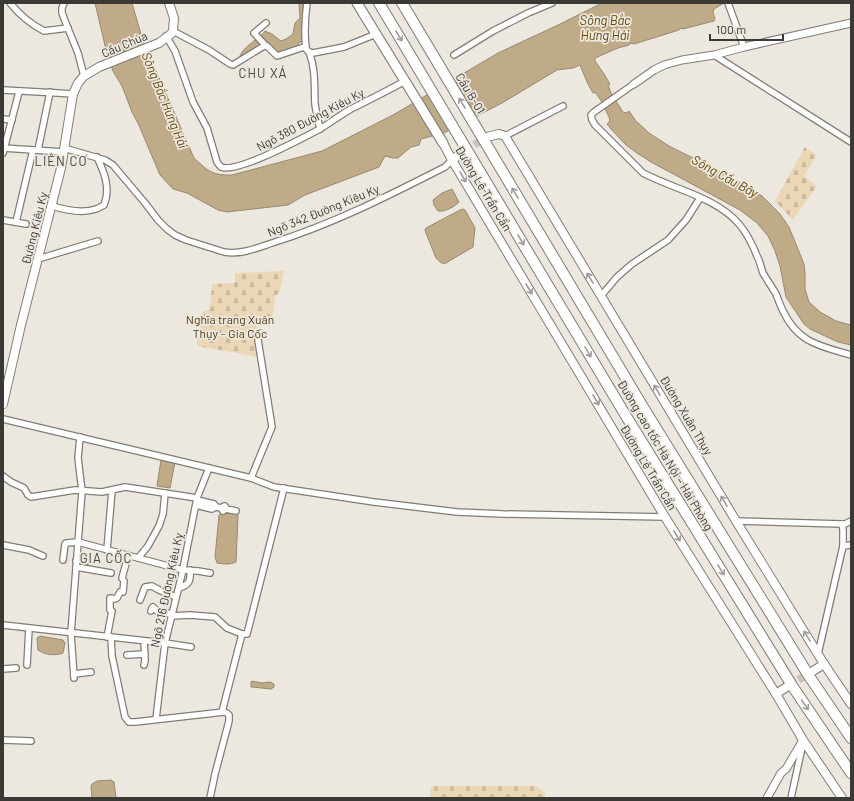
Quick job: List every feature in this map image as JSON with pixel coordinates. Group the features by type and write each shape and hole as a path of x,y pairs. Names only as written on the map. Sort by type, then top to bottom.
{"highway":[{"path":"379,3 465,149"},
{"name":"Cầu B-01","path":"402,3 484,137"},
{"name":"Đường cao tốc Hà Nội – Hải Phòng","path":"484,137 643,406 809,676 851,738"},
{"name":"Đường cao tốc Hà Nội – Hải Phòng","path":"465,149 630,423 793,687 851,773"},
{"path":"643,406 811,675 851,731"}],"main road":[{"path":"169,3 174,18 170,34"},
{"path":"357,3 443,143"},
{"name":"Cầu Chùa","path":"99,67 159,43 170,34"},
{"name":"Đường Kiêu Kỵ","path":"3,401 61,168 73,94 84,76 99,67"},
{"path":"484,137 499,134 505,136"},
{"name":"Đường Xuân Thụy","path":"505,136 736,521 824,664 851,704"},
{"name":"Đường Lê Trần Cẩn","path":"443,143 665,517 804,740 842,798"},
{"path":"452,160 465,149"},
{"path":"813,671 824,664"},
{"path":"776,694 788,686"}],"street":[{"path":"10,3 20,13 44,31 68,28"},
{"path":"64,3 62,13 78,53 84,76"},
{"path":"307,3 304,36 307,50 314,68 316,107 320,128"},
{"path":"454,55 493,31 528,13 552,3"},
{"path":"728,3 744,47"},
{"path":"266,23 254,33 277,56 303,48 313,53 340,48 376,34"},
{"path":"851,23 744,47 714,56 682,60 664,65 654,70 591,115 595,125 643,174 720,208 739,224 757,255 763,272 791,325 800,335 809,341 851,355"},
{"path":"170,34 209,50 230,64 235,64 266,46"},
{"name":"Ngõ 380 Đường Kiêu Kỵ","path":"170,34 188,90 207,128 219,166 227,168 245,164 273,152 320,128 350,110 407,84"},
{"path":"714,56 851,142"},
{"path":"3,90 73,94"},
{"path":"3,150 19,92"},
{"path":"16,222 50,92"},
{"path":"505,136 563,106"},
{"path":"3,119 12,120"},
{"name":"Ngõ 342 Đường Kiêu Kỵ","path":"3,150 64,150 106,160 113,165 167,230 186,240 229,253 248,250 294,236 339,218 378,201 445,167 452,160"},
{"path":"52,206 66,210 81,211 95,210 104,205 106,199 106,180 97,157"},
{"path":"601,296 617,277 632,264 668,240 686,220 700,198"},
{"path":"3,220 26,224"},
{"path":"38,259 98,241"},
{"path":"251,478 272,427 258,340"},
{"path":"3,419 251,478 274,487 374,502 457,512 665,517"},
{"path":"80,437 78,458 82,491 71,633 74,676 91,672"},
{"name":"Ngõ 216 Đường Kiêu Kỵ","path":"156,719 165,643 179,588 197,501 209,468"},
{"path":"3,476 11,482 24,488 31,497 74,490 102,492 125,487 165,493 214,504 221,508 236,511"},
{"path":"152,611 152,608 154,607 157,610 172,615 215,617 227,628 246,635 284,488"},
{"path":"107,550 112,490"},
{"path":"138,558 148,546 159,526 163,514 165,493"},
{"path":"736,521 842,524 851,521"},
{"path":"818,654 843,546 842,524"},
{"path":"63,560 66,543 78,542 183,570 210,573"},
{"path":"3,545 29,550 43,556"},
{"path":"843,546 851,545"},
{"path":"128,556 122,578 124,581 123,592 120,592 115,599 110,598 110,610 112,611 109,637 125,717 129,722 132,722 222,712 227,713 229,721 210,798"},
{"path":"76,564 82,559 88,561"},
{"path":"76,564 111,573"},
{"path":"179,588 187,584 189,581 190,570"},
{"path":"140,600 145,587 148,586 152,586 176,597"},
{"path":"3,625 191,647"},
{"path":"27,665 29,628"},
{"path":"222,712 242,634"},
{"path":"144,641 144,665"},
{"path":"127,655 145,654"},
{"path":"3,669 16,668"},
{"path":"3,740 31,741"},
{"path":"767,798 781,773 786,769 804,740"},
{"path":"791,798 804,740"},
{"path":"786,769 796,774"}],"green space":[{"path":"805,147 817,155 804,176 817,186 793,220 775,201"},
{"name":"Nghĩa trang Xuân Thụy – Gia Cốc","path":"284,271 280,292 275,296 272,321 260,319 256,321 259,357 197,346 202,312 210,309 212,284 235,283 235,273"},
{"path":"431,786 536,786 545,793 545,798 430,798"}],"water":[{"name":"Sông Bắc Hưng Hải","path":"95,3 132,3 143,41 194,158 211,172 220,175 232,175 322,151 393,115 498,53 602,3 724,3 714,9 714,21 683,29 680,28 679,30 634,44 631,43 595,58 595,61 610,84 608,85 611,93 623,112 626,113 629,111 636,121 649,133 669,146 731,177 762,196 780,214 789,227 804,264 805,289 809,302 820,312 836,321 851,325 851,345 838,342 810,329 804,324 786,297 780,266 775,251 768,236 757,223 740,210 651,162 626,145 607,124 610,121 609,117 602,102 595,92 593,93 580,65 573,68 557,70 502,103 444,133 421,139 419,145 411,147 398,158 385,156 379,167 305,195 288,205 227,212 218,210 187,193 173,189 160,175 122,86 113,71 107,54"},
{"path":"299,3 306,3 302,32 304,41 298,43 299,47 278,55 261,36 265,31 281,41 293,34 295,23 300,18"},
{"path":"257,40 262,46 239,59 243,50"},
{"path":"452,189 459,202 449,209 438,211 433,200 442,193"},
{"path":"463,209 475,228 473,247 446,263 442,263 436,258 425,230 426,228"},
{"path":"161,460 175,462 170,488 157,486"},
{"path":"221,513 237,514 238,516 236,562 229,564 217,563 215,557 219,515"},
{"path":"40,636 63,640 65,643 63,653 50,654 38,650 37,638"},
{"path":"252,681 262,683 270,682 274,684 274,687 271,689 251,687"},
{"path":"111,780 114,782 116,798 92,798 92,784 97,781"}],"pier":[{"path":"448,80 472,120 455,129 431,90"}],"tunnel":[{"path":"464,151 487,137"},
{"path":"788,686 813,671"}],"district":[{"name":"CHU XÁ","path":"263,73"},
{"name":"LIÊN CƠ","path":"61,161"},
{"name":"GIA CỐC","path":"106,558"}],"water label":[{"name":"Sông Cầu Bây","path":"725,176"}]}
